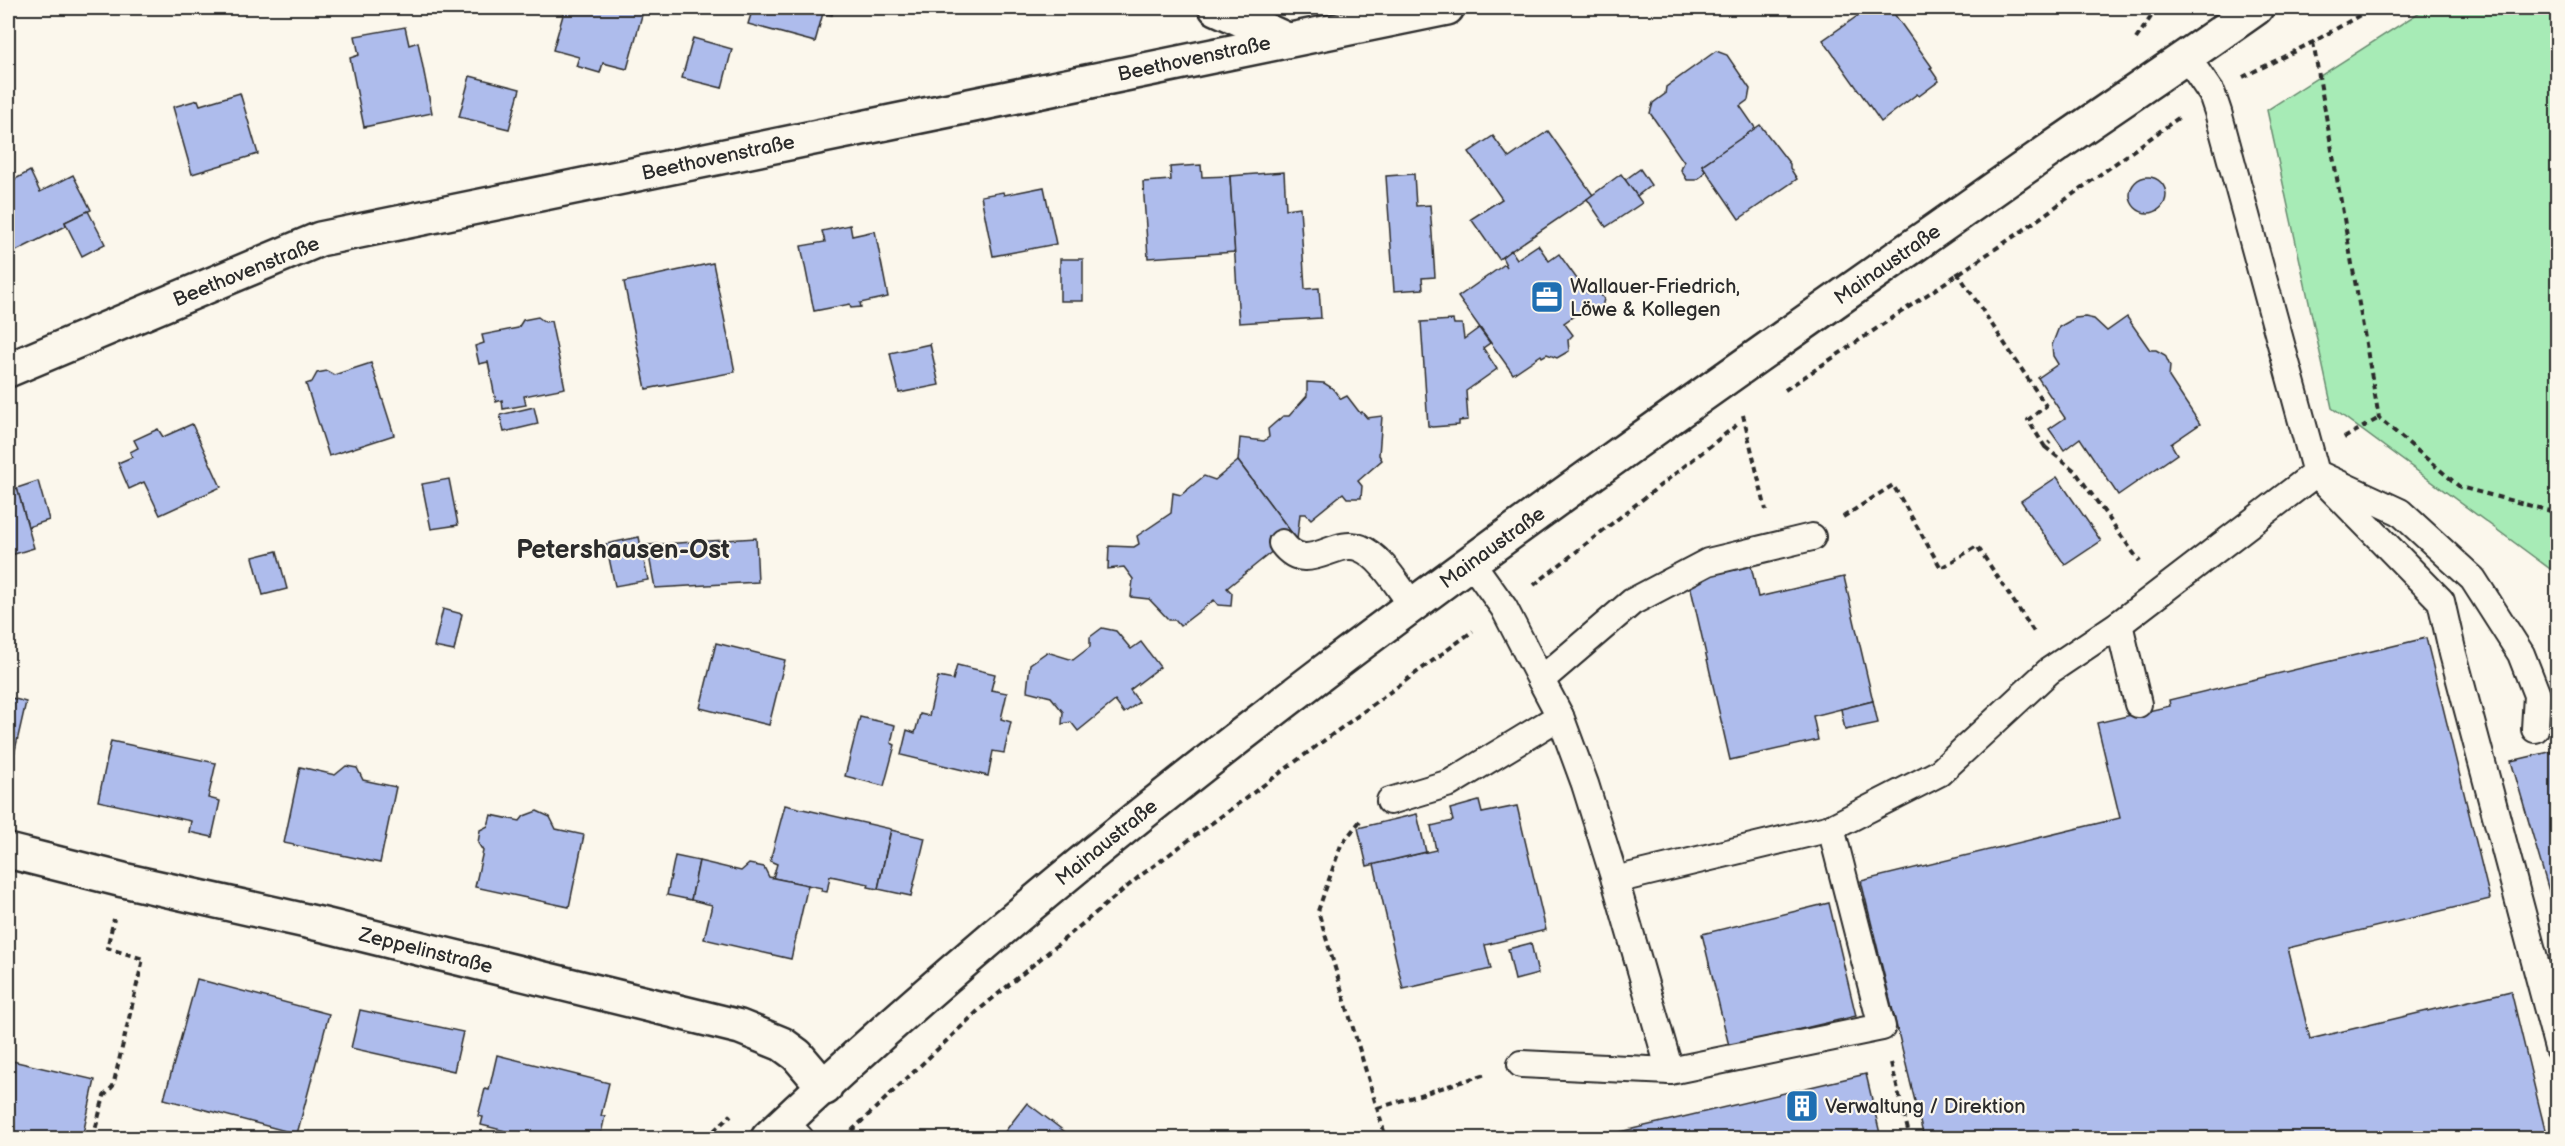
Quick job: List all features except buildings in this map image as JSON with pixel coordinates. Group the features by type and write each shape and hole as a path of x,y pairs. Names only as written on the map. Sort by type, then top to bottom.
{"street":[{"path":"1216,8 1285,39"},
{"name":"Beethovenstraße","path":"8,370 320,239 1285,39 1447,8"},
{"name":"Mainaustraße","path":"784,1133 825,1088 951,970 1137,816 1471,562 1719,382 2186,56 2246,10"},
{"name":"Zeppelinstraße","path":"8,851 123,880 324,925 740,1027 782,1044 797,1055 825,1088"}],"lane":[{"path":"2186,56 2212,94 2316,473 2441,601 2453,654 2558,1048"},
{"path":"1615,880 1831,828 1939,773 2049,671 2119,624 2316,473"},
{"path":"2316,473 2400,512 2473,579 2525,664 2538,695 2535,729"},
{"path":"1541,680 1632,602 1708,562 1812,537"},
{"path":"1282,543 1287,551 1304,558 1318,556 1340,548 1358,547 1378,561 1413,606"},
{"path":"1471,562 1504,608 1560,716 1585,784 1615,880 1670,1071"},
{"path":"2119,624 2138,704"},
{"path":"1390,801 1450,783 1560,716"},
{"path":"1521,1064 1670,1071 1882,1027 1831,828"}],"path":[{"path":"1784,392 1958,272 2022,231 2212,94 2313,42 2372,8"},
{"path":"2313,42 2379,418 2460,487 2558,513"},
{"path":"1932,234 2046,406 2028,420 2045,447 2075,471 2161,592"},
{"path":"1719,382 1745,418 1774,546"},
{"path":"844,1138 980,1009 1140,876 1504,608 1745,418"},
{"path":"2045,447 2050,442"},
{"path":"1812,537 1893,485 1941,568 1977,546 2057,667"},
{"path":"1386,1138 1318,911 1341,845 1358,823 1390,801"},
{"path":"93,1138 104,1096 113,1086 143,959 107,948 123,880"},
{"path":"1882,1027 1910,1138"},
{"path":"1378,1108 1521,1064"}],"green space":[{"path":"2426,8 2557,8 2557,574 2332,408 2267,110"}],"place":[{"name":"Wallauer-Friedrich, Löwe & Kollegen","path":"1547,297"},
{"name":"Verwaltung / Direktion","path":"1802,1106"}],"district":[{"name":"Petershausen-Ost","path":"623,549"}]}
